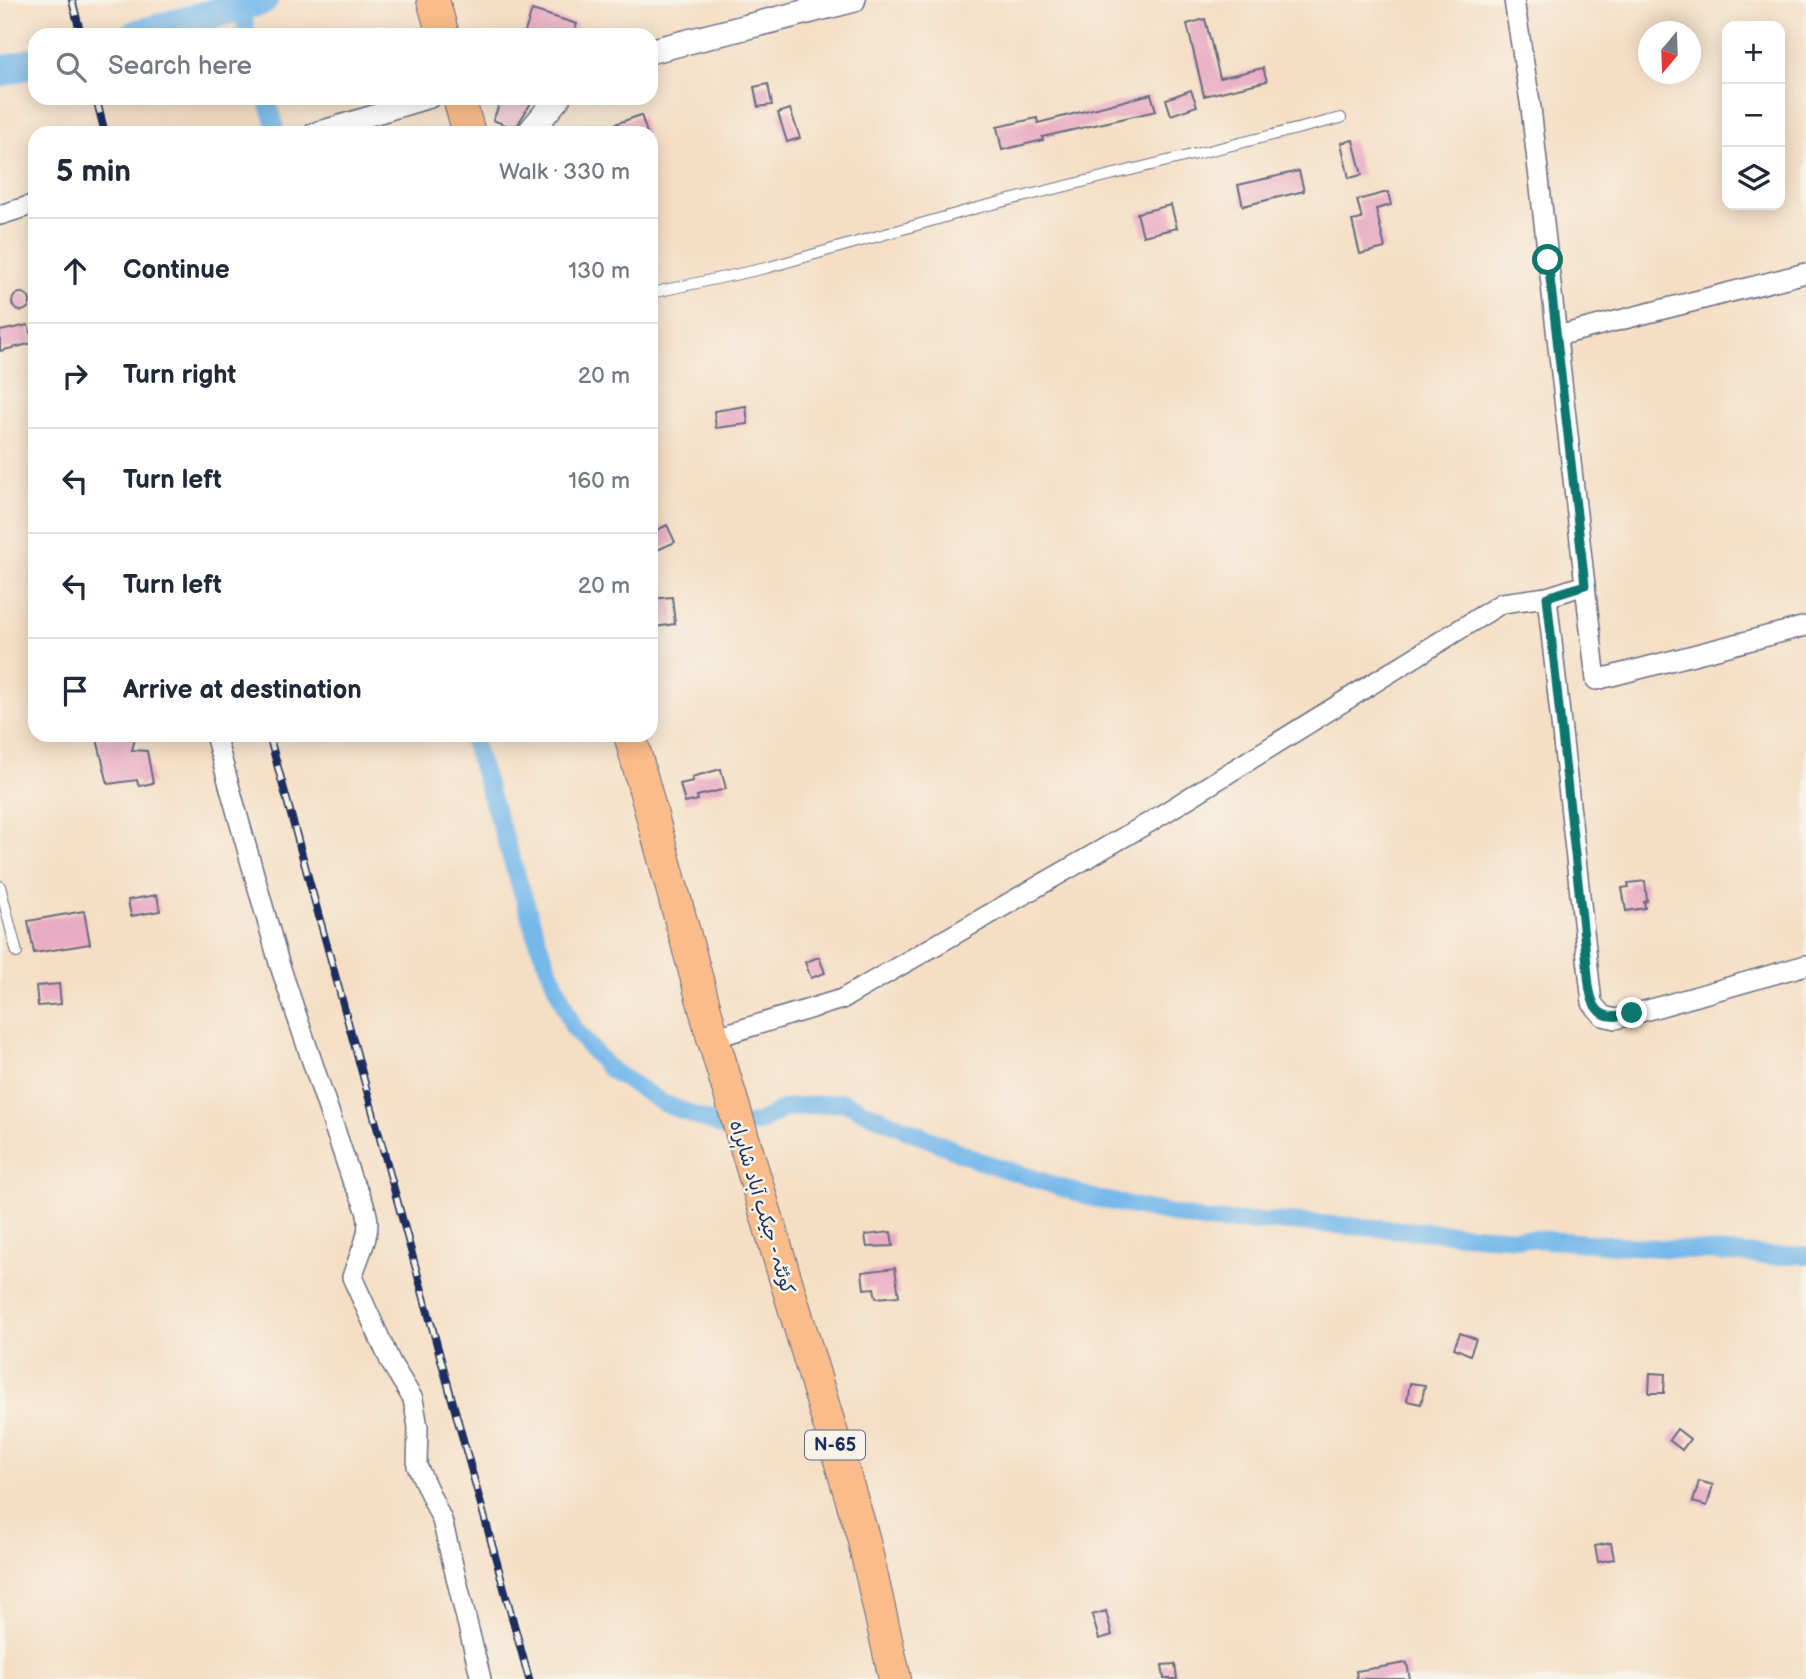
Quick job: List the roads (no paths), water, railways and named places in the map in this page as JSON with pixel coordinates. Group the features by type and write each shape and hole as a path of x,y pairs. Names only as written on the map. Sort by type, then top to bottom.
{"highway":[{"path":"461,105 467,126"},
{"name":"کوئٹہ - جیکب آباد شاہراہ","path":"632,742 713,1038 863,1538 895,1679"}],"street":[{"path":"658,49 853,0"},
{"path":"1517,1 1596,680 1806,626"},
{"path":"336,126 407,105"},
{"path":"535,126 552,105"},
{"path":"0,215 28,206"},
{"path":"1557,336 1806,273"},
{"path":"713,1038 842,999 1150,822 1502,603 1547,597 1585,585"},
{"path":"1547,597 1592,1003 1603,1016 1616,1019 1806,965"},
{"path":"217,742 279,963 352,1180 368,1207 369,1236 352,1277 391,1363 414,1399 418,1427 417,1466 442,1520 481,1679"}],"lane":[{"path":"658,291 766,268 973,209 1341,118"},
{"path":"0,886 17,953"}],"waterway":[{"path":"161,28 263,0"},
{"path":"241,6 246,28"},
{"path":"0,72 28,64"},
{"path":"268,105 275,125"},
{"path":"473,742 540,947 574,1029 609,1069 663,1103 723,1127 759,1123 785,1108 843,1102 980,1161 1093,1198 1207,1221 1292,1222 1772,1256 1806,1255"}],"railway":[{"path":"72,0 79,28"},
{"path":"98,105 103,126"},
{"path":"271,742 529,1679"}]}
